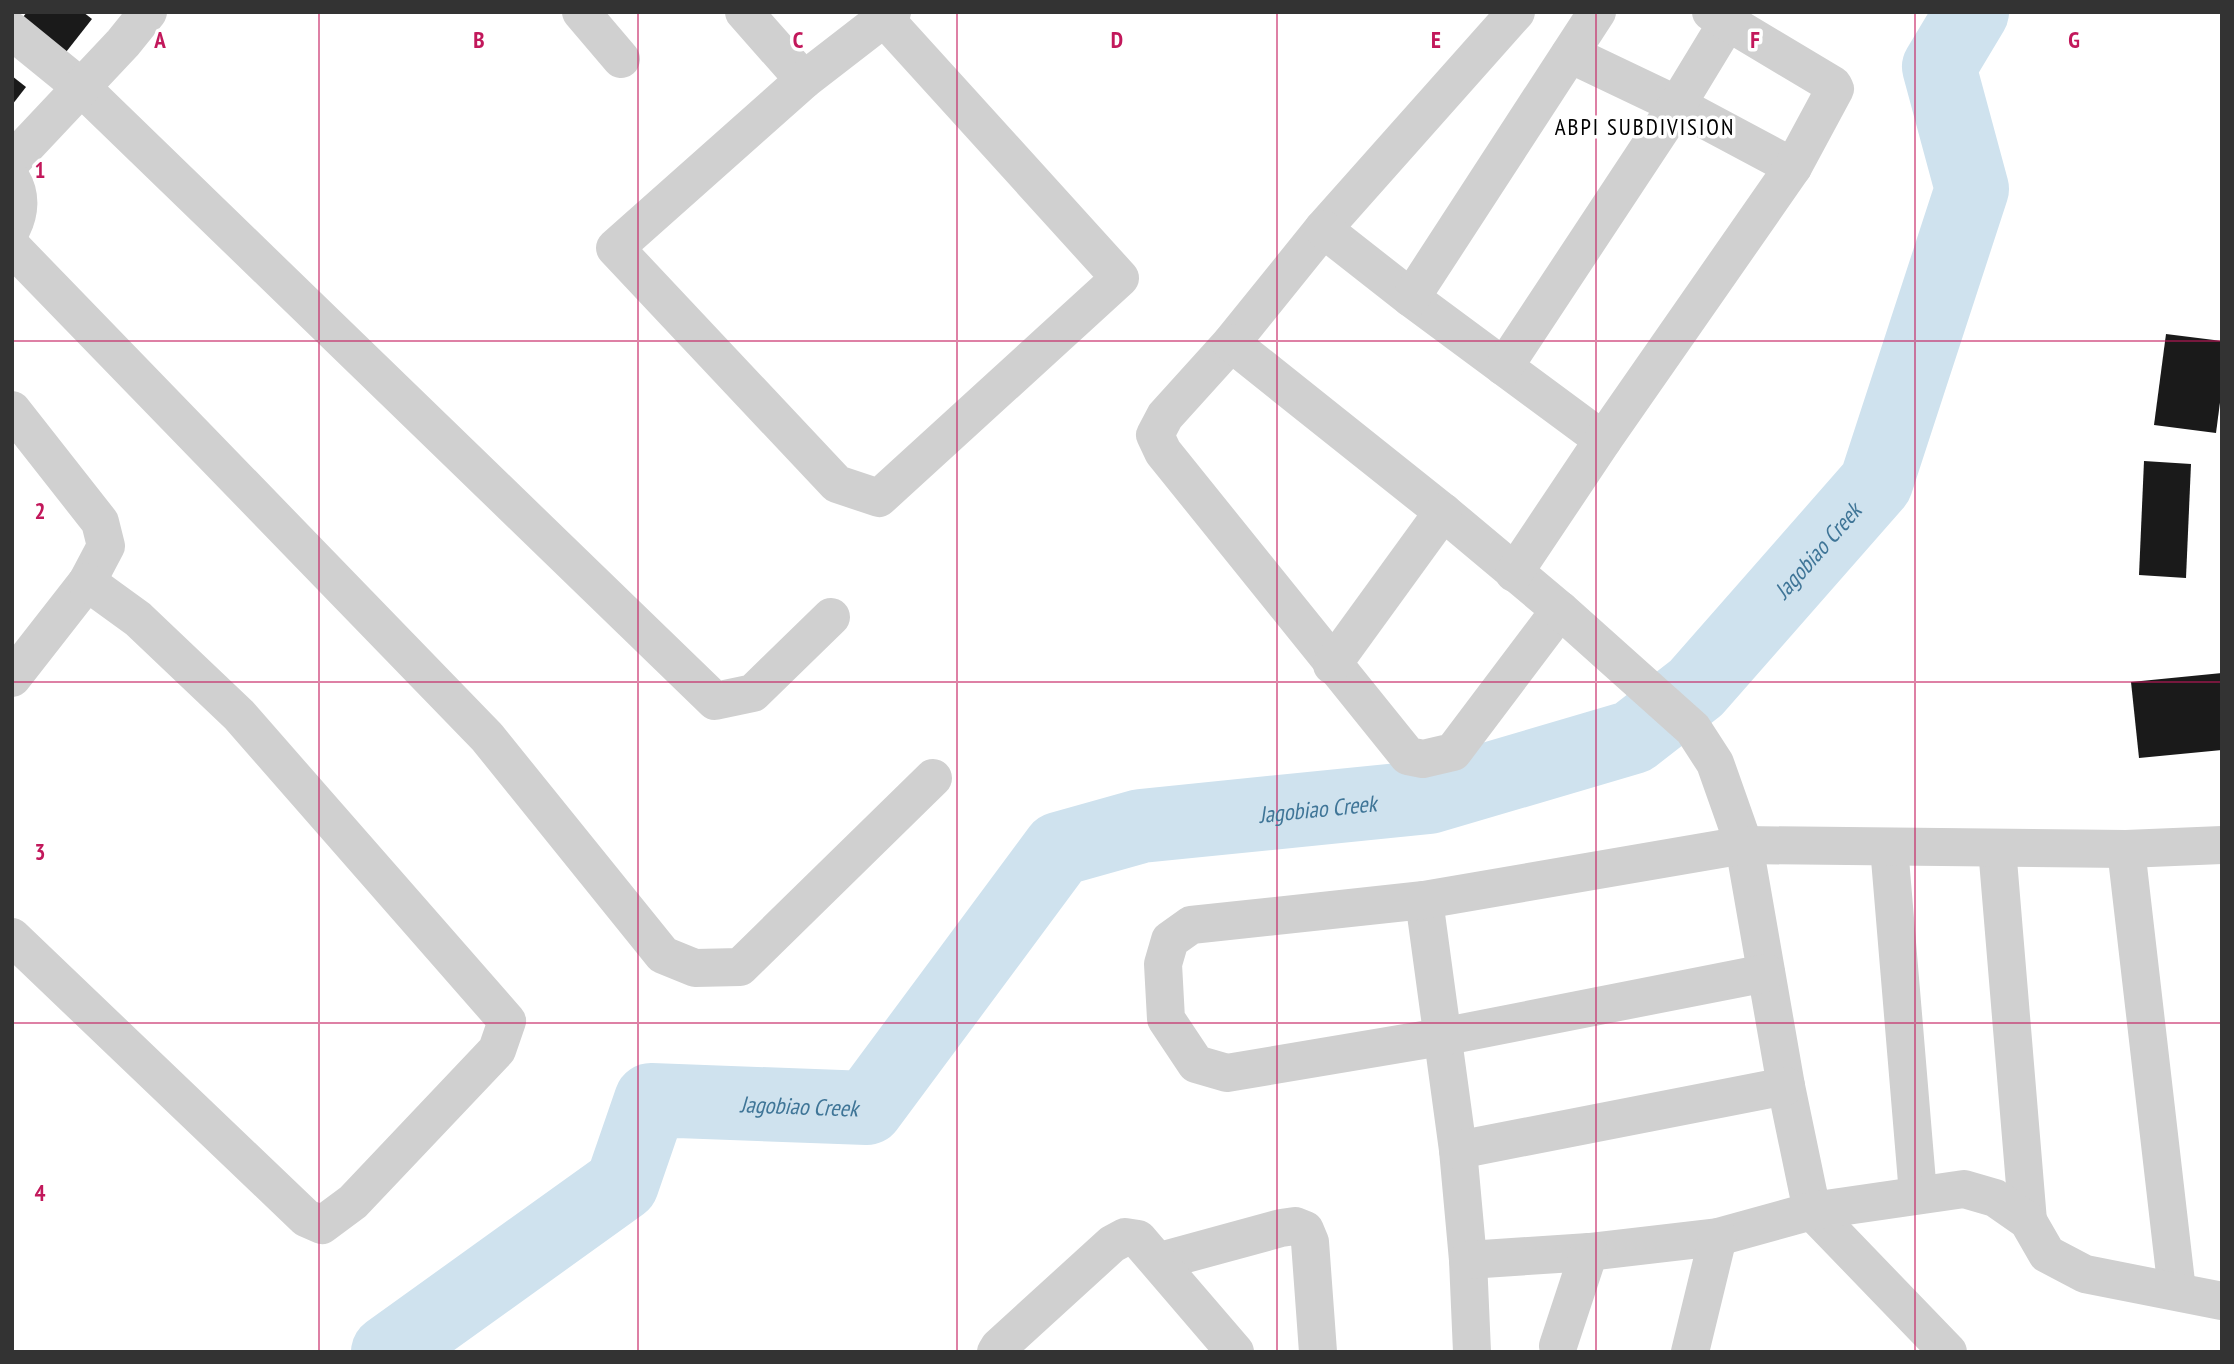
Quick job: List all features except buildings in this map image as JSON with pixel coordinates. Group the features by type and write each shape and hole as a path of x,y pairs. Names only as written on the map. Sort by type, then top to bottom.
{"street":[{"path":"12,160 82,88 148,12"},
{"path":"581,12 621,59"},
{"path":"744,12 804,80"},
{"path":"1516,12 1323,229 1231,343 1165,416 1155,435 1163,452 1408,756 1423,759 1453,752 1560,610"},
{"path":"1411,298 1597,12"},
{"path":"889,16 1120,278 879,498 837,484 615,248 804,80 889,16"},
{"path":"1504,367 1677,105 1719,16 1833,85 1835,89 1793,167 1514,573"},
{"path":"12,31 82,88 715,701 753,693 831,617"},
{"path":"1570,54 1677,105 1793,167"},
{"path":"12,180 19,191 18,216 12,228"},
{"path":"1323,229 1411,298 1604,440"},
{"path":"12,247 487,737 663,955 695,968 740,967 933,778"},
{"path":"1231,343 1443,512 1560,610 1693,729 1714,763 1744,845 1786,1086 1812,1210 1948,1352"},
{"path":"12,410 100,522 106,546 87,582 12,678"},
{"path":"1332,665 1443,512"},
{"path":"12,937 306,1218 321,1225 353,1202 497,1050 507,1021 239,715 138,619 87,582"},
{"path":"1766,973 1441,1037 1227,1073 1196,1064 1166,1019 1163,964 1170,940 1191,925 1424,900 1744,845 2126,849 2222,845"},
{"path":"1889,847 1918,1194"},
{"path":"1997,848 2028,1221 2047,1254 2085,1274 2222,1301"},
{"path":"2126,849 2177,1291"},
{"path":"1424,900 1458,1150 1468,1260 1472,1352"},
{"path":"1458,1150 1786,1086"},
{"path":"1468,1260 1589,1252 1718,1237 1812,1210 1964,1189 1994,1198 2028,1221"},
{"path":"1160,1261 1281,1228 1295,1226 1305,1230 1310,1242 1318,1352"},
{"path":"1000,1350 1118,1240 1125,1237 1138,1239 1160,1261 1235,1352"},
{"path":"1690,1352 1718,1237"},
{"path":"1558,1346 1589,1252"}],"waterway":[{"name":"Jagobiao Creek","path":"388,1352 622,1184 651,1100 867,1108 1059,849 1141,826 1429,797 1633,737 1696,688 1876,483 1972,189 1939,67 1972,12"}],"district":[{"name":"ABPI SUBDIVISION","path":"1645,126"}]}
